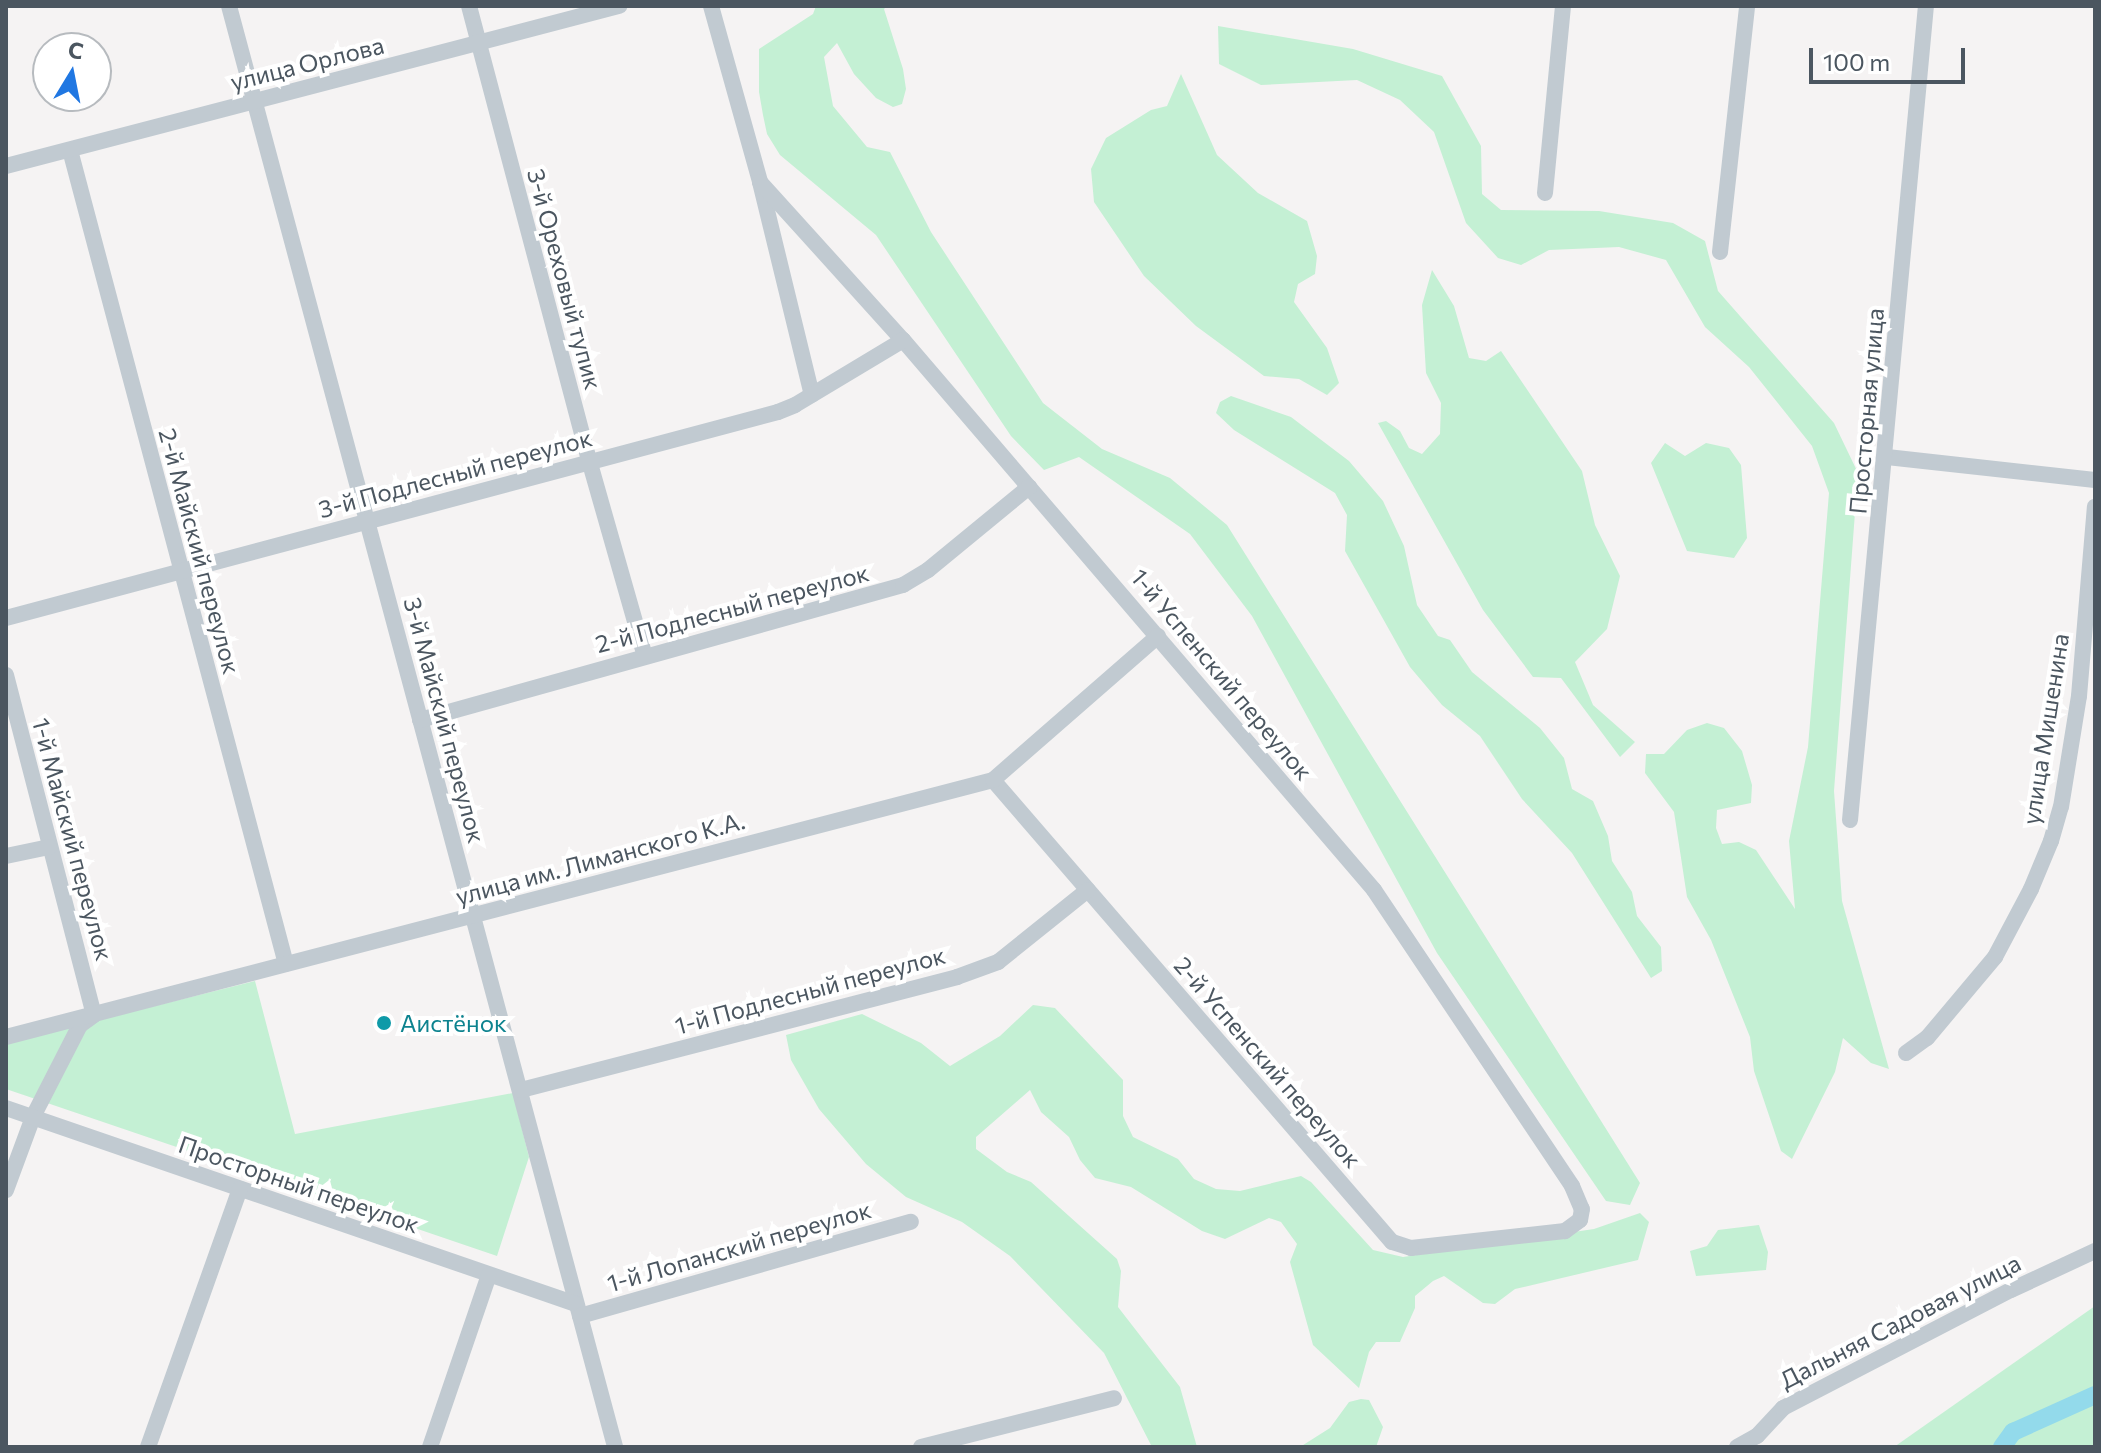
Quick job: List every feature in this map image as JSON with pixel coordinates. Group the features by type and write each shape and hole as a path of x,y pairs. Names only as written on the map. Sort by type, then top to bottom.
{"street":[{"name":"3-й Майский переулок","path":"229,6 615,1447"},
{"name":"3-й Ореховый тупик","path":"469,6 589,460 645,656"},
{"name":"улица Орлова","path":"6,166 619,6"},
{"name":"1-й Успенский переулок","path":"711,6 760,182 812,395"},
{"path":"1545,193 1563,6"},
{"path":"1720,252 1747,6"},
{"name":"Просторная улица","path":"1850,820 1887,457 1926,6"},
{"name":"2-й Майский переулок","path":"70,150 286,964"},
{"name":"1-й Успенский переулок","path":"760,182 903,340 1374,890 1572,1186 1582,1209 1580,1220 1565,1231"},
{"name":"3-й Подлесный переулок","path":"6,618 778,412 903,340"},
{"path":"1887,457 2095,480"},
{"name":"2-й Подлесный переулок","path":"420,720 903,585 928,570 1029,487"},
{"name":"улица Мишенина","path":"1906,1053 1927,1038 1995,957 2031,889 2051,841 2061,807 2079,696 2095,507"},
{"name":"улица им. Лиманского К.А.","path":"6,1037 993,780 1158,636"},
{"name":"1-й Майский переулок","path":"6,675 94,1015"},
{"name":"2-й Успенский переулок","path":"993,780 1392,1242 1411,1248 1565,1231"},
{"path":"6,856 49,847"},
{"name":"1-й Подлесный переулок","path":"521,1090 957,977 998,962 1088,890"},
{"path":"6,1190 33,1117 80,1025 94,1015"},
{"name":"Просторный переулок","path":"6,1108 489,1275 578,1310"},
{"path":"148,1447 240,1189"},
{"name":"1-й Лопанский переулок","path":"578,1310 911,1222"},
{"name":"Дальняя Садовая улица","path":"1737,1447 1757,1436 1783,1408 2011,1290 2095,1251"},
{"path":"430,1447 489,1275"},
{"path":"921,1447 1114,1398"}],"green space":[{"path":"816,6 887,6 884,9 903,69 906,89 902,104 893,107 876,98 854,74 837,43 824,57 833,106 867,147 890,152 931,232 1043,403 1102,449 1170,478 1227,525 1640,1183 1630,1205 1606,1201 1437,953 1252,616 1190,534 1079,457 1044,470 1011,436 876,235 780,155 767,134 763,115 759,92 759,49 813,14"},
{"path":"1218,26 1353,49 1442,76 1481,146 1482,194 1501,210 1599,211 1673,223 1705,241 1718,291 1834,423 1858,473 1834,791 1842,901 1889,1069 1871,1063 1843,1038 1835,1072 1792,1159 1781,1151 1754,1071 1750,1037 1711,940 1687,897 1674,812 1645,773 1646,754 1664,754 1687,730 1707,723 1724,728 1742,751 1752,785 1751,803 1717,810 1716,828 1722,844 1739,842 1756,850 1795,909 1789,841 1808,747 1829,493 1812,446 1749,367 1705,327 1666,260 1619,247 1549,250 1521,265 1498,258 1466,223 1434,132 1400,100 1357,80 1261,85 1219,64"},
{"path":"1181,74 1217,155 1258,193 1307,221 1317,256 1315,274 1298,284 1294,302 1327,348 1339,383 1327,395 1299,379 1264,376 1196,326 1144,276 1094,202 1091,169 1106,138 1151,110 1167,106"},
{"path":"1432,270 1454,306 1469,358 1486,361 1501,351 1582,471 1595,525 1620,576 1607,629 1575,662 1593,705 1635,742 1620,757 1561,678 1533,677 1483,610 1378,423 1386,421 1400,431 1409,448 1422,454 1440,434 1441,403 1426,373 1422,305"},
{"path":"1231,396 1291,417 1349,461 1383,501 1404,546 1417,605 1438,636 1450,640 1472,672 1540,728 1564,758 1572,789 1593,801 1608,836 1612,861 1632,892 1637,916 1661,947 1662,971 1651,978 1572,853 1522,799 1480,736 1442,705 1410,667 1345,551 1347,515 1335,493 1234,430 1216,413 1220,402"},
{"path":"1665,443 1685,456 1706,443 1729,448 1741,465 1747,538 1734,558 1687,551 1651,463"},
{"path":"255,981 295,1134 513,1093 529,1157 497,1256 6,1089 6,1043"},
{"path":"1033,1005 1055,1008 1123,1080 1123,1116 1133,1137 1178,1159 1194,1179 1216,1189 1240,1191 1301,1176 1311,1182 1373,1250 1403,1257 1594,1229 1640,1213 1649,1222 1638,1260 1515,1289 1495,1304 1483,1303 1444,1276 1433,1281 1415,1296 1415,1308 1400,1342 1376,1342 1369,1352 1359,1388 1313,1345 1290,1262 1297,1244 1281,1222 1269,1218 1225,1239 1202,1231 1131,1187 1095,1178 1080,1160 1069,1137 1041,1112 1030,1090 976,1137 976,1149 1007,1172 1031,1182 1117,1259 1121,1271 1118,1307 1180,1387 1197,1447 1152,1447 1104,1353 1010,1256 962,1222 906,1197 866,1164 819,1109 791,1060 786,1035 862,1014 921,1043 950,1066 1000,1036"},
{"path":"1759,1225 1768,1252 1766,1270 1696,1276 1690,1251 1707,1246 1718,1230"},
{"path":"2095,1306 2095,1447 1894,1447"},
{"path":"1369,1400 1383,1427 1376,1447 1300,1447 1330,1428 1349,1402"}],"waterway":[{"path":"2002,1447 2013,1432 2095,1395"}],"place":[{"name":"Аистёнок","path":"384,1023"}]}
